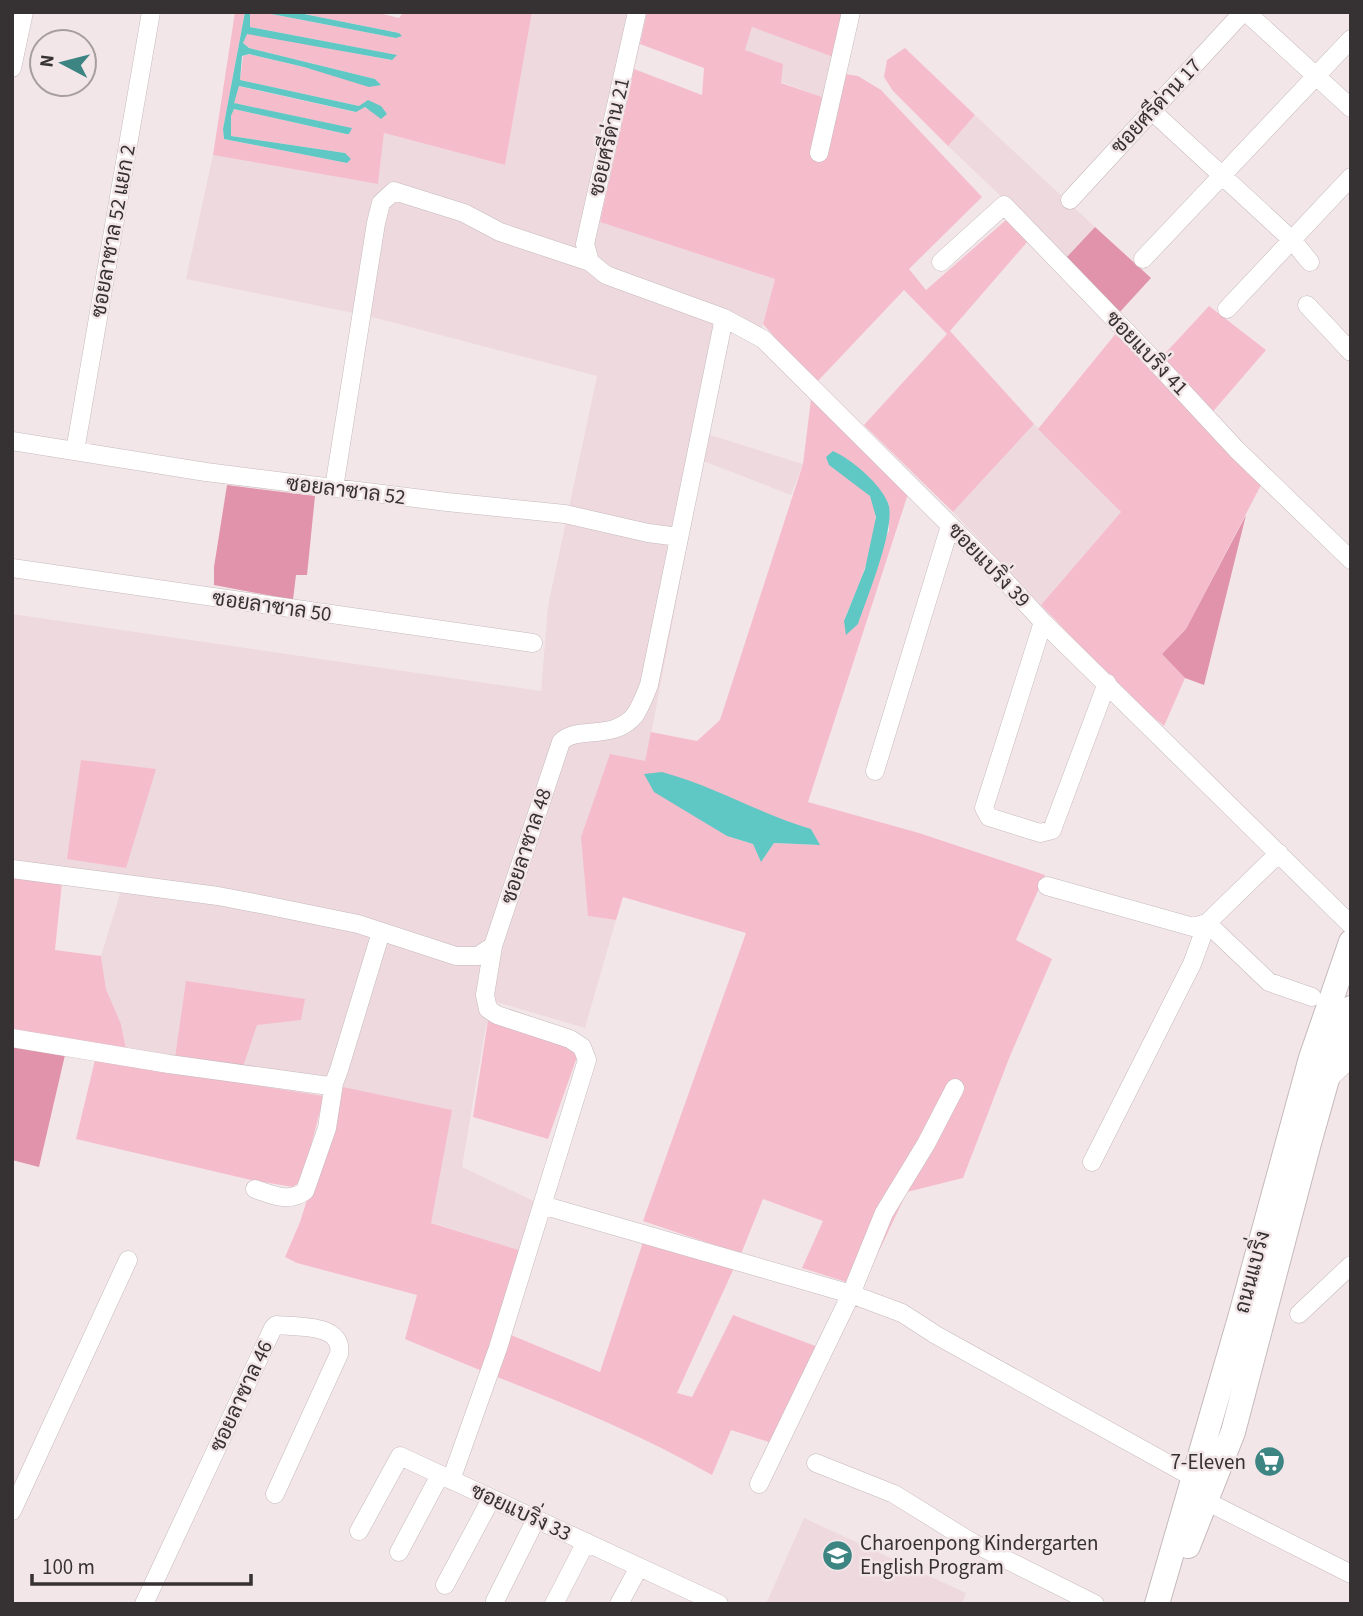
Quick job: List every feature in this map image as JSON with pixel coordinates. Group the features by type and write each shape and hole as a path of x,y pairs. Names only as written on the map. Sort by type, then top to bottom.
{"main road":[{"name":"ถนนแบริ่ง","path":"1157,1604 1240,1318 1311,1058 1351,942"},
{"name":"ถนนแบริ่ง","path":"1163,1604 1233,1432 1326,1081 1351,1008"}],"street":[{"path":"12,68 24,12"},
{"name":"ซอยลาซาล 52 แยก 2","path":"75,451 152,12"},
{"name":"ซอยศรีด่าน 21","path":"590,262 585,244 638,12"},
{"path":"819,152 851,12"},
{"path":"1245,12 1351,108"},
{"name":"ซอยศรีด่าน 17","path":"1070,200 1245,12"},
{"path":"1143,259 1351,38"},
{"path":"1152,111 1292,240 1310,262"},
{"path":"1227,309 1351,177"},
{"name":"ซอยแบริ่ง 39","path":"334,488 381,203 394,191 425,203 464,213 500,233 590,262 607,275 724,318 763,339 1043,622 1351,925"},
{"name":"ซอยแบริ่ง 41","path":"941,262 1004,205 1237,450 1351,560"},
{"path":"1307,305 1351,352"},
{"name":"ซอยลาซาล 48","path":"493,946 561,742 575,733 608,731 632,718 649,685 724,318"},
{"name":"ซอยลาซาล 52","path":"12,440 206,472 565,514 648,533 679,537"},
{"path":"876,771 950,526"},
{"name":"ซอยลาซาล 50","path":"12,568 533,643"},
{"path":"1043,622 984,808 989,817 1040,833 1052,830 1107,683"},
{"path":"1092,1161 1192,964 1207,923 1279,853"},
{"path":"12,869 218,896 358,924 456,956 478,956 493,946"},
{"path":"1047,886 1177,924 1193,927 1207,923"},
{"path":"1207,923 1269,982 1312,996"},
{"path":"255,1189 284,1198 297,1197 305,1191 327,1128 334,1083 381,932"},
{"path":"399,1552 446,1478 498,1348 587,1060 582,1047 570,1039 497,1015 488,1009 485,995 493,946"},
{"path":"12,1038 182,1066 329,1086 334,1083"},
{"path":"1326,1081 1351,1058"},
{"path":"759,1484 851,1294 884,1213 926,1144 955,1088"},
{"path":"542,1205 851,1294 902,1313 936,1335 1194,1478"},
{"path":"12,1511 128,1260"},
{"path":"1299,1314 1351,1265"},
{"name":"ซอยลาซาล 46","path":"144,1604 273,1328 276,1325 326,1331 336,1338 339,1354 275,1494"},
{"name":"ซอยแบริ่ง 33","path":"359,1531 400,1456 639,1567 684,1596 719,1604"},
{"path":"816,1463 894,1494 973,1543 1095,1604"},
{"path":"445,1585 491,1499"},
{"path":"1206,1501 1351,1574"},
{"path":"495,1601 536,1519"},
{"path":"554,1604 586,1542"},
{"path":"619,1604 639,1567"}],"shaded area":[{"path":"235,12 245,12 223,129 224,139 347,163 345,153 230,136 234,109 346,134 349,134 351,128 233,103 238,86 355,112 364,107 376,113 381,106 359,106 240,80 243,56 249,54 380,85 375,79 249,48 243,43 247,33 391,60 396,55 250,27 250,12 396,38 399,33 294,12 375,12 399,18 402,14 393,12 532,12 505,165 384,133 378,184 213,155"},
{"path":"532,12 647,12 600,222 775,279 758,342 727,332 707,434 803,464 791,495 703,461 646,761 588,916 616,920 585,1028 493,1001 485,1031 462,1167 534,1201 519,1250 427,1221 451,1110 243,1067 126,1049 121,1024 106,989 101,956 126,874 70,870 12,861 12,614 541,691 548,606 597,376 368,316 186,279 213,155 378,184 384,133 505,165"},
{"path":"647,12 846,12 836,58 752,27 745,50 783,64 781,83 822,97 828,77 845,74 858,76 881,90 982,197 909,269 926,290 1006,220 1028,241 950,331 1034,424 953,512 864,425 947,334 904,290 816,383 763,324 775,279 600,222 634,69 702,95 704,68 640,44"},
{"path":"752,27 836,58 822,97 781,82 745,50"},
{"path":"905,48 975,115 948,146 893,91 884,77 887,60"},
{"path":"975,115 1095,227 1066,258 948,146"},
{"path":"1095,227 1151,278 1118,314 1066,258"},
{"path":"1209,306 1266,350 1210,415 1159,360"},
{"path":"1117,332 1261,485 1186,629 1162,654 1185,678 1164,726 1124,692 1041,605 1121,512 1038,429"},
{"path":"811,399 908,494 808,802 919,833 1045,875 1016,940 1052,959 1010,1056 963,1178 907,1192 862,1287 802,1268 823,1221 763,1199 741,1254 643,1221 746,933 623,897 616,920 588,916 581,837 610,754 645,761 651,732 697,741 720,720 803,464","holes":["829,465 870,478 889,504 889,531 844,620 862,576 873,539 874,506 865,491","776,819 811,829 819,845 774,843 761,861 753,844 727,836 702,820"]},
{"path":"1034,424 1121,512 1041,605 953,512"},
{"path":"227,485 315,496 307,575 296,575 293,600 214,585 214,567"},
{"path":"1246,515 1204,685 1185,678 1162,654 1186,629"},
{"path":"81,760 156,769 126,868 67,859"},
{"path":"12,877 62,883 55,950 101,956 106,989 121,1024 126,1049 29,1035 12,1029"},
{"path":"186,981 305,999 301,1020 257,1025 243,1067 175,1058"},
{"path":"488,1020 571,1045 578,1054 548,1139 473,1117"},
{"path":"12,1046 65,1055 39,1167 12,1160"},
{"path":"95,1060 324,1096 302,1180 293,1187 251,1180 76,1139"},
{"path":"343,1087 452,1110 431,1223 519,1250 482,1371 405,1339 417,1295 297,1263 285,1257 300,1222"},
{"path":"644,1239 734,1268 677,1393 692,1397 733,1315 821,1348 769,1442 731,1430 712,1475 606,1422 497,1377 511,1335 600,1372"},
{"name":"Charoenpong Kindergarten English Program","path":"804,1518 966,1593 962,1604 766,1604"}],"water":[{"path":"245,12 250,12 250,27 397,55 392,60 247,34 243,43 249,48 375,79 381,85 369,87 249,54 242,56 240,80 359,106 368,100 381,106 387,114 381,119 365,107 356,112 239,86 234,103 352,128 349,134 346,134 234,109 231,116 231,136 345,153 351,159 347,163 224,139 223,129"},
{"path":"261,12 294,12 399,33 402,36 396,38"},
{"path":"833,451 872,480 884,495 890,514 885,545 858,624 846,635 844,621 865,569 876,517 870,496 829,465 826,457"},
{"path":"662,772 811,829 820,845 774,843 761,862 753,844 727,836 654,792 644,774"}],"place":[{"name":"7-Eleven","path":"1269,1462"},
{"name":"Charoenpong Kindergarten English Program","path":"837,1555"}]}
